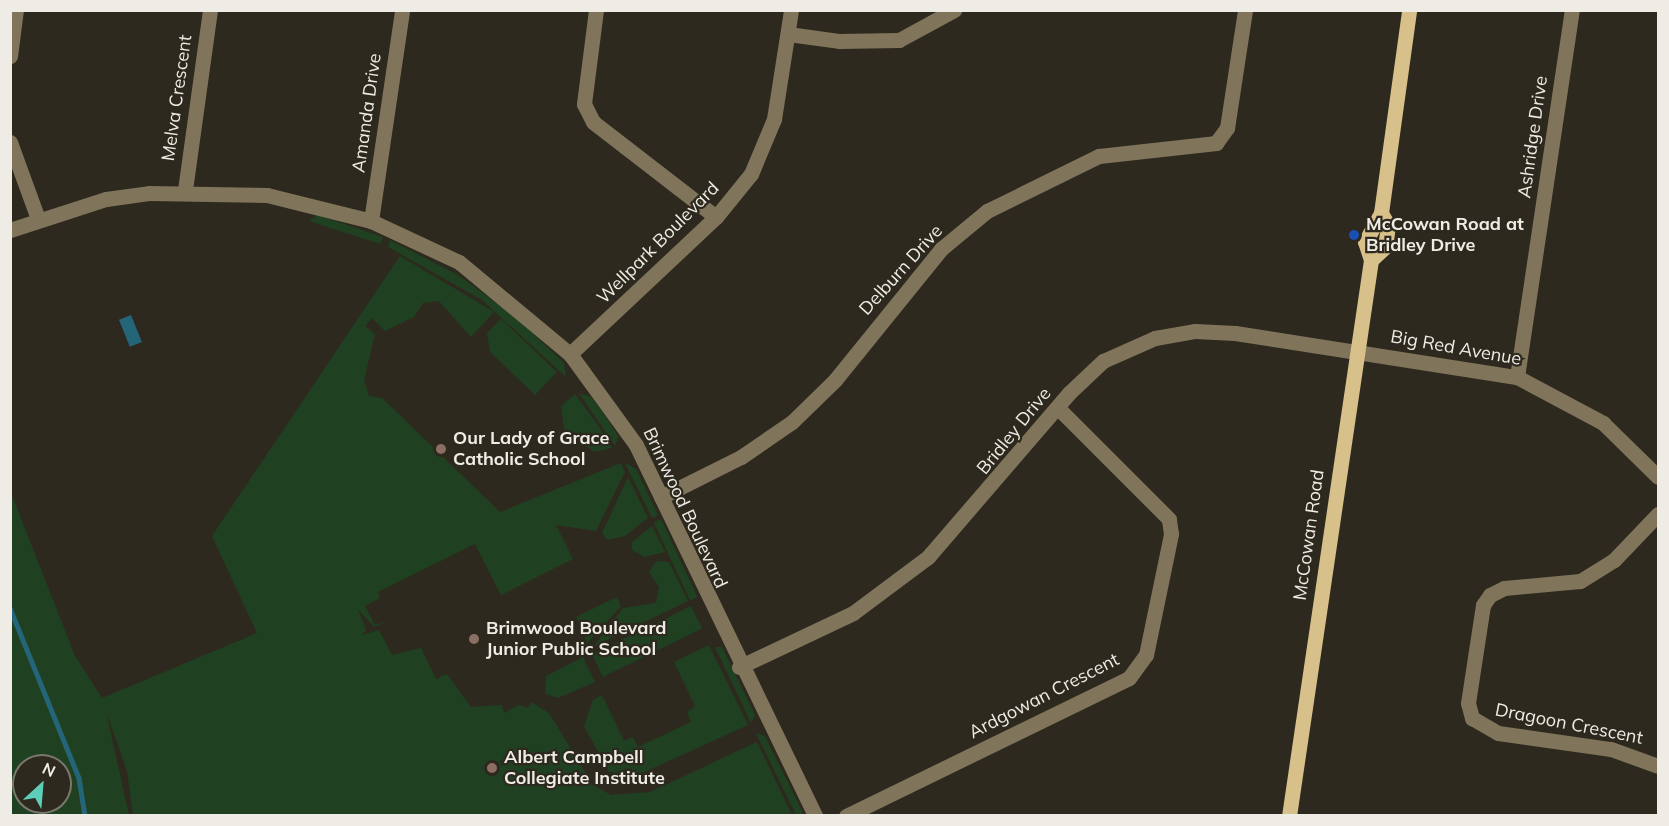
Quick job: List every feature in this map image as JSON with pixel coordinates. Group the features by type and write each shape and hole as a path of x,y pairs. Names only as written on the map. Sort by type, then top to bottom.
{"main road":[{"name":"McCowan Road","path":"1289,816 1371,260 1385,247 1388,225 1381,213 1409,10"}],"street":[{"path":"10,56 16,10"},
{"name":"Melva Crescent","path":"184,190 210,10"},
{"name":"Amanda Drive","path":"371,221 402,10"},
{"path":"596,10 585,104 592,122 716,217"},
{"name":"Wellpark Boulevard","path":"570,354 716,217 762,151 788,34 791,10"},
{"path":"788,34 839,41 899,40 954,10"},
{"name":"Delburn Drive","path":"661,497 741,457 792,422 835,380 941,249 987,211 1099,156 1216,143 1227,128 1245,10"},
{"name":"Ashridge Drive","path":"1517,377 1572,10"},
{"path":"10,142 38,219"},
{"name":"Brimwood Boulevard","path":"10,230 38,219 106,199 184,190 301,201 371,221 459,262 570,354 636,445 739,667 815,816"},
{"name":"Bridley Drive","path":"739,667 853,613 928,557 1057,407 1103,361 1155,338 1195,331 1235,333 1358,351"},
{"name":"Big Red Avenue","path":"1358,351 1517,377 1603,423 1659,477"},
{"name":"Ardgowan Crescent","path":"846,816 1129,678 1143,662 1171,534 1169,519 1057,407"},
{"name":"Dragoon Crescent","path":"1659,514 1614,560 1580,581 1504,588 1490,595 1483,606 1468,703 1472,718 1498,733 1611,749 1659,766"}],"green space":[{"path":"317,215 383,237 380,244 309,221"},
{"path":"390,240 458,275 513,315 564,363 566,377 482,300 388,247"},
{"path":"400,256 494,312 471,337 439,301 423,303 414,317 385,331 372,318 365,326 375,334 364,380 369,396 382,398 500,512 621,463 625,472 596,531 556,525 573,559 501,595 475,544 378,592 380,598 365,606 375,625 391,620 374,627 358,609 366,630 362,635 379,630 392,655 421,648 436,679 447,674 471,707 502,705 504,713 519,705 528,708 531,702 549,713 593,785 611,795 650,792 757,742 792,815 133,815 127,771 106,711 129,815 11,815 11,493 75,656 102,698 257,633 212,536"},
{"path":"501,319 557,372 535,395 490,352 487,333"},
{"path":"579,393 591,397 606,417 618,436 615,446"},
{"path":"575,394 612,448 594,452 564,428 561,406"},
{"path":"625,463 636,469 658,515 652,518"},
{"path":"628,477 648,518 625,536 607,540 602,533"},
{"path":"661,519 697,597 690,600 654,522"},
{"path":"652,526 665,552 644,557 632,550 632,542"},
{"path":"656,561 669,562 688,601 594,646 623,608 656,603 659,587 649,572"},
{"path":"617,597 621,606 587,643 576,617"},
{"path":"691,606 702,628 603,677 592,654"},
{"path":"709,645 748,725 638,775 609,772 584,726 593,700 602,695 624,741 633,737 638,747 691,722 687,712 695,706 674,662"},
{"path":"715,647 722,647 755,715 751,723"},
{"path":"583,657 595,682 558,698 545,694 546,676"},
{"path":"756,733 765,736 804,815 796,815"}],"water":[{"path":"131,315 142,342 130,347 119,320"}],"waterway":[{"path":"10,608 79,778 85,816"}],"place":[{"name":"McCowan Road at Bridley Drive","path":"1354,235"},
{"name":"Our Lady of Grace Catholic School","path":"441,449"},
{"name":"Brimwood Boulevard Junior Public School","path":"474,639"},
{"name":"Albert Campbell Collegiate Institute","path":"492,768"}]}
